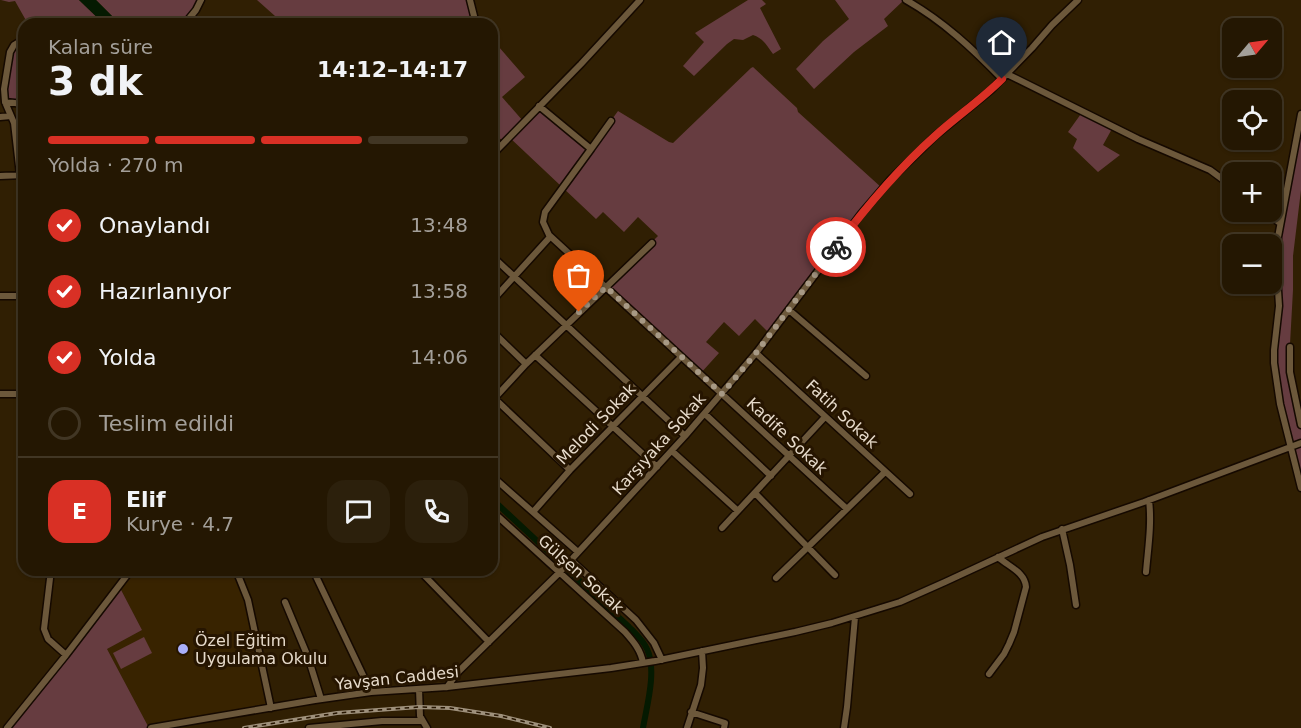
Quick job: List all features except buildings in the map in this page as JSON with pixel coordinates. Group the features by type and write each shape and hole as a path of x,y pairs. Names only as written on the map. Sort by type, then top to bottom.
{"street":[{"path":"189,18 201,0"},
{"path":"470,0 474,18"},
{"path":"498,149 640,0"},
{"path":"906,0 957,35 1005,76 1138,139 1210,170 1222,179"},
{"name":"Karşıyaka Sokak","path":"447,687 459,671 570,562 705,414 756,353 861,214 891,179 935,136 1005,76 1078,0"},
{"path":"18,43 12,47 9,55 4,89 5,102 14,123 18,149"},
{"path":"5,102 18,103"},
{"path":"539,106 591,148"},
{"path":"1301,114 1277,254 1279,306 1274,350 1280,404 1301,488"},
{"path":"0,117 11,116"},
{"path":"498,295 550,237 543,222 545,213 611,121"},
{"path":"0,176 18,175"},
{"name":"Kadife Sokak","path":"550,237 847,509"},
{"path":"498,394 652,243"},
{"path":"498,261 685,436"},
{"path":"0,296 18,296"},
{"path":"789,310 866,376"},
{"path":"498,337 526,364"},
{"path":"1290,347 1290,372 1301,425"},
{"name":"Fatih Sokak","path":"756,353 910,494"},
{"path":"535,355 657,467"},
{"name":"Melodi Sokak","path":"533,512 570,470 681,357"},
{"path":"0,394 18,394"},
{"path":"498,404 570,470"},
{"path":"705,414 771,476"},
{"path":"722,528 825,417"},
{"name":"Yavşan Caddesi","path":"151,728 371,692 447,687 645,663 795,632 855,617 900,602 1020,546 1301,443"},
{"path":"672,451 738,511"},
{"path":"776,578 885,472"},
{"path":"498,481 578,552"},
{"path":"755,493 835,575"},
{"path":"1146,572 1150,527 1149,500"},
{"name":"Gülşen Sokak","path":"498,516 561,571 634,642 645,663"},
{"path":"1062,530 1076,605"},
{"path":"989,674 1009,644 1026,587 1021,574 998,557"},
{"path":"570,562 636,620 654,643 658,660"},
{"path":"50,576 44,629 48,639 66,655"},
{"path":"7,728 126,576"},
{"path":"238,576 248,600 272,708"},
{"path":"317,576 371,692"},
{"path":"425,576 489,642"},
{"path":"285,602 308,657 321,699"},
{"path":"844,728 855,617"},
{"path":"687,728 701,685 702,651"},
{"path":"419,689 419,707 422,721 427,728"},
{"path":"691,712 725,723 724,728"},
{"path":"309,728 422,721"}],"shaded area":[{"path":"1,0 79,0 98,18 25,18 15,1"},
{"path":"79,0 96,0 114,18 98,18"},
{"path":"96,0 201,0 189,18 114,18"},
{"path":"257,0 470,0 474,18 277,18"},
{"path":"748,0 762,0 766,4 760,8 781,49 773,54 762,40 753,35 743,40 734,39 694,76 683,66 704,42 695,33"},
{"path":"835,0 904,0 884,19 888,26 854,52 814,89 796,69 823,41 849,19"},
{"path":"18,44 18,103 5,102 10,50"},
{"path":"498,46 525,77 502,97 523,121 539,106 591,148 618,111 673,143 753,67 797,108 798,112 882,188 770,334 755,319 739,336 724,322 706,342 719,353 700,374 606,287 658,236 638,217 624,232 603,212 596,219 509,137 505,141 498,138"},
{"path":"1083,111 1113,127 1103,145 1120,155 1098,172 1073,148 1077,139 1068,132"},
{"path":"1301,114 1301,190 1293,256 1289,362 1301,425 1301,488 1276,379 1278,294 1282,294 1280,234"},
{"name":"Özel Eğitim Uygulama Okulu","path":"126,576 239,576 246,591 271,708 149,728 107,649 142,630 119,586"},
{"path":"119,586 142,630 107,649 149,728 7,728"},
{"path":"144,637 152,653 121,669 113,653"}],"waterway":[{"path":"498,505 629,627 647,649 650,657 651,677 643,728"}],"railway":[{"path":"244,728 337,713 419,707 450,708 501,716 550,728"}],"way so far":[{"path":"579,312 606,287 722,394 836,247"}],"place":[{"name":"Özel Eğitim Uygulama Okulu","path":"183,649"}],"route":[{"path":"836,247 891,179 935,136 1002,79"}]}
